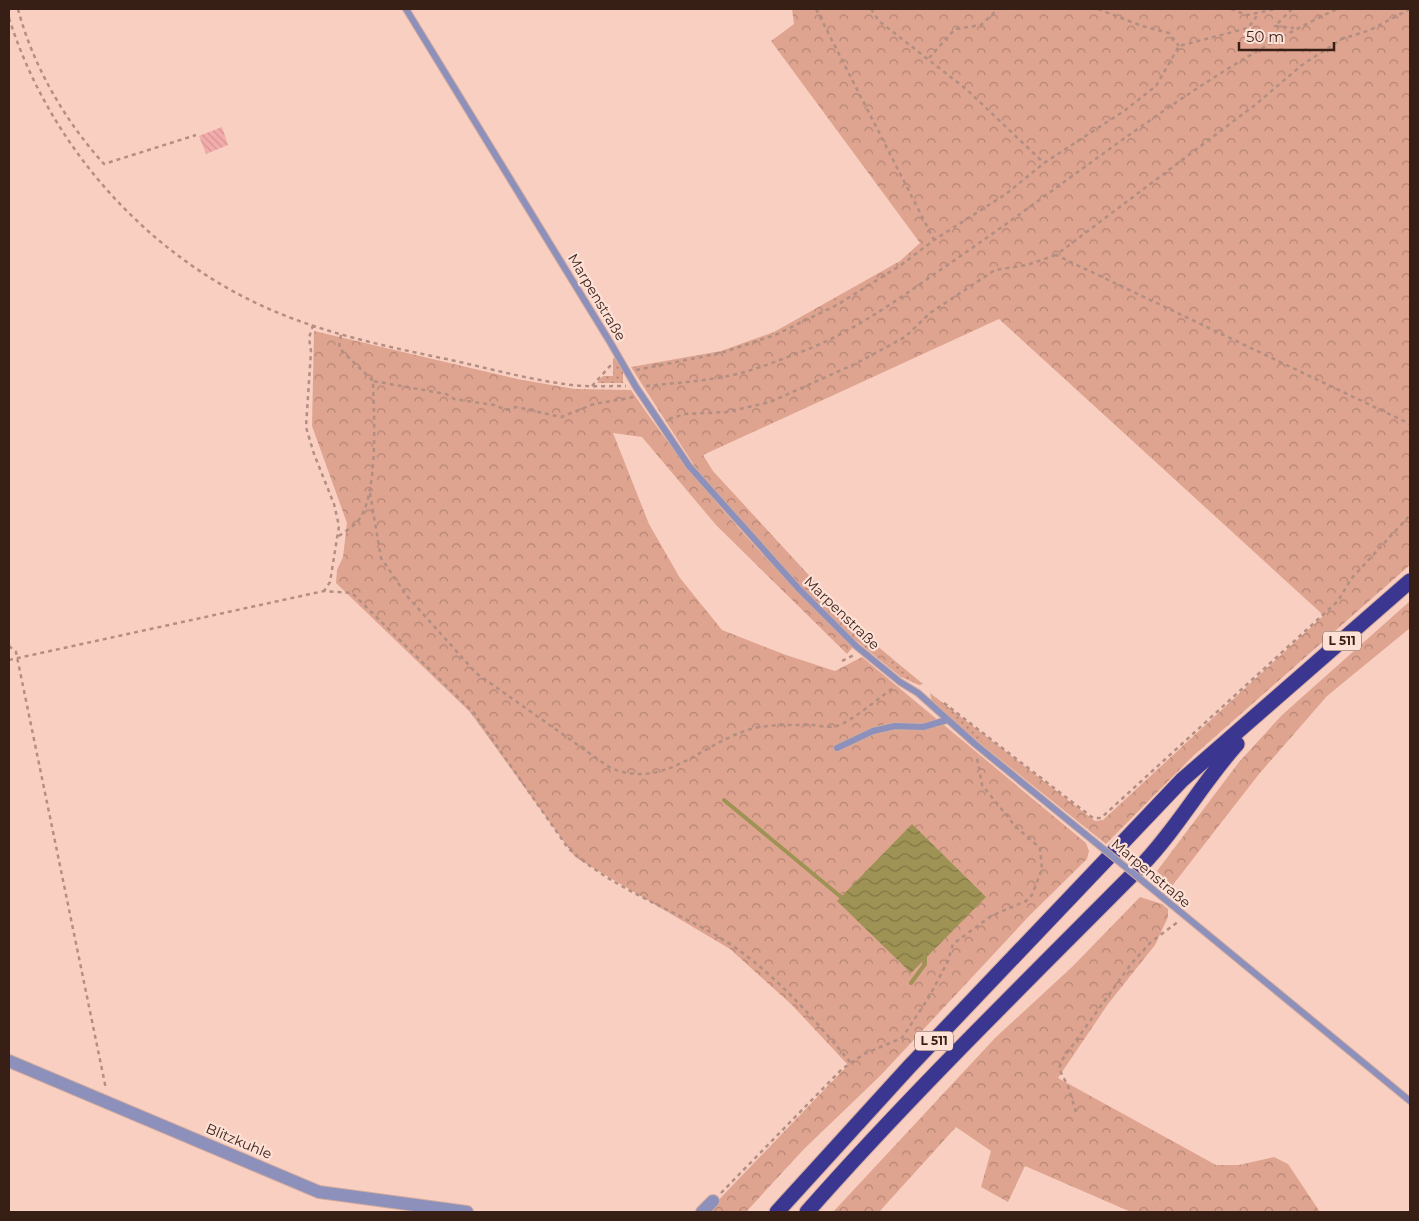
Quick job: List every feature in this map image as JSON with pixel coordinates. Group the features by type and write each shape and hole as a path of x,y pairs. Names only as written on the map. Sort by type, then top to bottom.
{"highway":[{"name":"L 511","path":"777,1212 909,1067 1182,780 1274,702 1410,581"},
{"name":"L 511","path":"807,1212 1030,976 1141,865 1176,824 1214,769 1274,702"}],"street":[{"name":"Blitzkuhle","path":"9,1061 319,1192 467,1212"},
{"path":"702,1212 712,1202"}],"lane":[{"name":"Marpenstraße","path":"406,9 641,395 706,486 799,589 856,646 900,682 918,693 975,744 1410,1101"},
{"path":"837,748 873,731 895,726 923,727 947,720"}],"path":[{"path":"18,9 35,57 44,75 70,120 104,164 196,135"},
{"path":"816,9 934,240"},
{"path":"871,9 879,21 929,58 966,89 1044,163"},
{"path":"929,58 955,29 981,25 998,9"},
{"path":"1098,9 1142,26 1169,33 1179,46"},
{"path":"1231,9 1246,15 1276,9"},
{"path":"1292,9 1275,26 1296,28"},
{"path":"9,18 32,77 61,131 82,160 124,208 169,248 216,281 268,309 341,334 530,377 592,386 636,387 682,383 734,375 800,353 847,330 914,288 999,230 1223,71 1296,28 1337,9"},
{"path":"658,419 685,414 727,412 770,402 855,364 904,337 930,314 995,270 1027,264 1056,255 1255,105 1302,65 1342,39 1370,30 1410,9"},
{"path":"627,371 721,353 775,335 837,305 901,265 934,240 1006,194 1044,163 1117,116 1156,86 1179,46 1248,28 1259,13"},
{"path":"1056,255 1410,424"},
{"path":"313,325 308,338 311,351 306,398 306,427 314,454 334,504 339,526 339,536 331,566 330,582 324,591"},
{"path":"341,334 339,348 373,381 446,394 454,399 494,405 507,410 516,407 561,416 594,404 641,395"},
{"path":"592,386 611,365"},
{"path":"373,381 374,453 370,493 381,558 407,596 476,673 609,767 621,772 650,775 675,766 730,737 755,729 785,724 836,726 871,705 900,682"},
{"path":"339,536 358,521 370,493"},
{"path":"943,701 1089,815 1101,818 1338,601 1351,579 1410,514"},
{"path":"9,660 324,591 352,593 474,713 554,829 580,858 662,908 713,933 751,960 807,1010 850,1062"},
{"path":"9,646 16,652 103,1068 107,1101"},
{"path":"712,1202 850,1062 902,1038 929,997 948,961 953,944 991,916 1026,901 1037,886 1042,869 1040,848 1016,827 982,785 975,744"},
{"path":"1076,1112 1068,1086 1059,1069 1062,1060 1131,964 1151,942 1185,918"}],"green space":[{"path":"792,9 1410,9 1410,565 1192,757 1106,844 981,744 987,737 1095,821 1103,820 1322,617 1321,613 999,319 703,455 713,471 863,634 894,660 886,665 848,634 808,594 697,470 631,367 721,351 774,332 900,261 920,243 771,41 794,24"},
{"path":"314,331 517,379 575,389 631,390 681,459 735,524 793,587 853,647 847,654 716,525 642,437 613,433 649,524 680,578 722,630 786,655 835,671 862,657 1086,843 1089,851 1087,859 1030,915 881,1075 804,1149 746,1212 707,1212 848,1065 792,1005 730,949 575,857 470,712 336,583 337,570 343,557 347,523 312,426"},
{"path":"615,357 623,369 623,383 597,383 603,376 613,376 613,359"},
{"path":"1410,601 1410,628 1327,696 1259,774 1172,886 1157,871 1239,762 1282,715"},
{"path":"894,660 923,684 919,685 901,677 886,665"},
{"path":"930,693 987,737 981,744 932,703"},
{"path":"1140,897 1162,904 1168,909 1168,917 1155,945 1108,1004 1058,1078 1216,1165 1239,1165 1274,1157 1288,1164 1320,1212 1131,1212 1025,1166 1008,1202 981,1187 991,1151 956,1127 879,1212 833,1212 995,1038 1072,967"}],"water":[{"path":"912,824 986,897 911,973 837,901"}],"building":[{"path":"222,127 228,145 206,154 199,136"}],"waterway":[{"path":"724,800 841,897 845,897"},
{"path":"911,983 925,964 925,955"}]}
